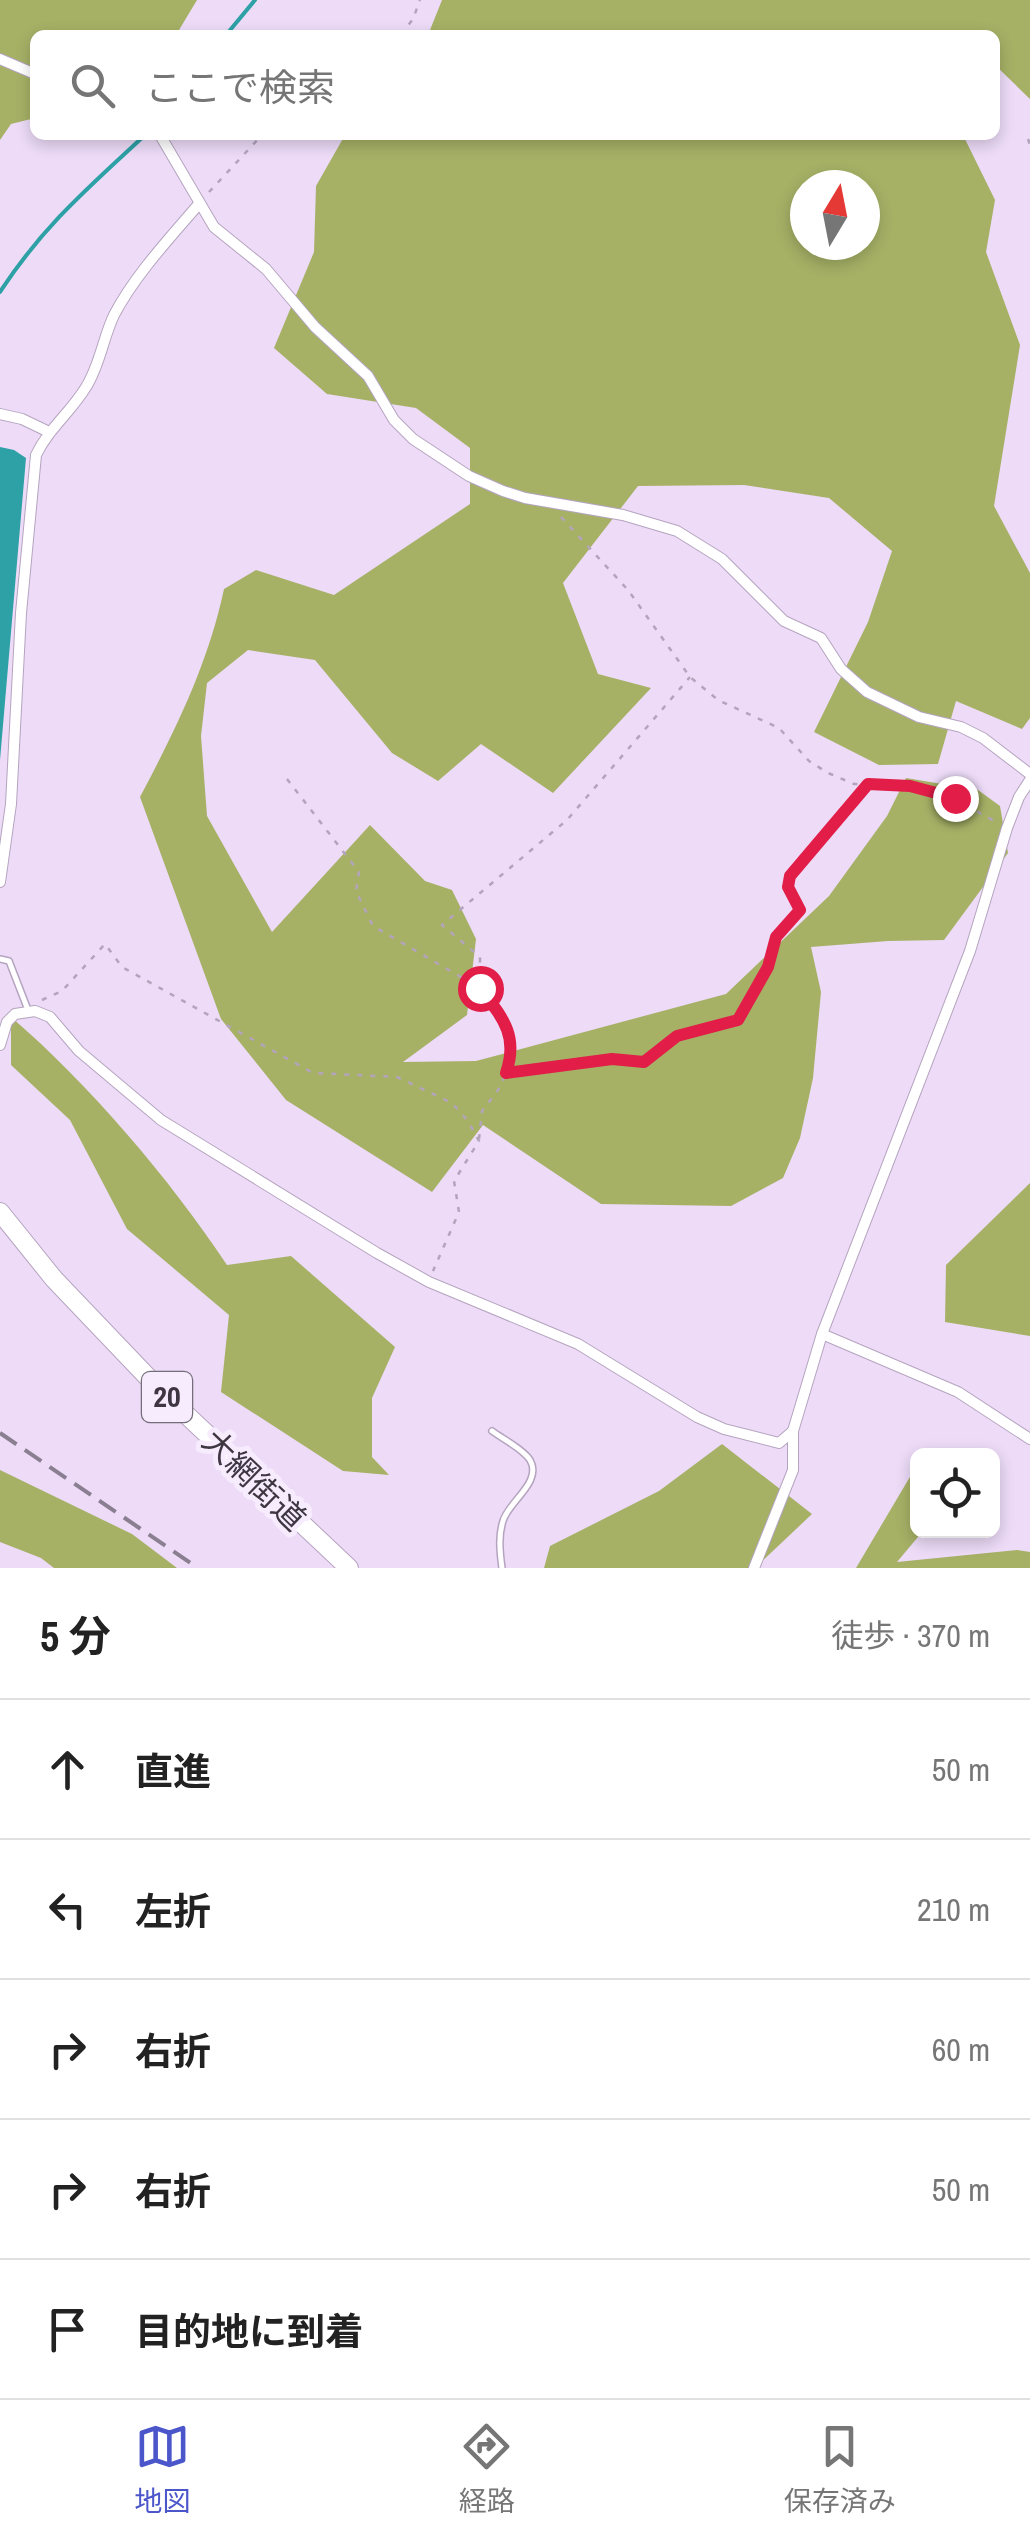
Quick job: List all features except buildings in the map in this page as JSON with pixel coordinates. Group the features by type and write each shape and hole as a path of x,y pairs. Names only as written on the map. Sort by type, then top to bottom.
{"main road":[{"name":"大網街道","path":"0,1212 54,1278 159,1389 349,1568"}],"street":[{"path":"0,59 30,72"},
{"path":"163,140 214,227 266,269 314,327 368,376 394,420 413,439 469,476 525,498 623,515 677,530 739,574 784,621 821,638 841,669 867,692 919,717 961,727 984,738 1030,777 1007,828 970,951 822,1334 793,1431 794,1470 754,1568"},
{"path":"0,882 12,804 21,612 36,454 48,432 86,388 124,298 198,205"},
{"path":"0,414 22,419 48,432"},
{"path":"0,1045 7,1022 15,1014 28,1009 50,1017 79,1052 160,1120 428,1282 578,1344 724,1430 779,1443 793,1431"},
{"path":"822,1334 958,1392 1030,1439"}],"lane":[{"path":"0,960 9,961 28,1009"},
{"path":"492,1431 530,1458 532,1471 530,1482 510,1505 503,1521 502,1568"}],"path":[{"path":"404,30 420,0"},
{"path":"1028,139 1030,146"},
{"path":"198,205 257,140"},
{"path":"547,501 628,590 690,677 718,700 779,728 809,761 828,773 854,784 934,791 955,798 1007,828"},
{"path":"480,988 480,957 442,926 567,820 614,770 690,677"},
{"path":"287,779 358,872 356,891 373,926 480,988 506,1022 512,1056 502,1086 482,1111 479,1141 454,1181 459,1212 428,1282"},
{"path":"506,1073 612,1059 644,1062 677,1036 738,1020 768,967 776,937 800,910 788,887 790,876 868,784"},
{"path":"28,1009 62,991 105,944 122,967 313,1073 397,1077 452,1103 479,1141"}],"shaded area":[{"path":"0,0 197,0 179,30 30,30 30,119 11,124 0,140"},
{"path":"442,0 1030,0 1030,99 1000,70 1000,30 430,30"},
{"path":"342,140 965,140 995,200 986,252 1020,345 994,506 1030,573 1030,718 1022,729 956,701 938,764 879,765 814,732 868,622 892,551 829,498 744,485 638,486 563,583 598,674 651,688 553,793 481,744 438,781 392,753 315,660 248,650 207,683 201,736 207,816 272,932 370,825 425,881 452,890 476,939 467,1015 403,1062 476,1061 726,994 829,896 887,816 906,778 978,790 1000,806 1008,853 944,940 811,947 821,992 813,1078 800,1138 783,1178 731,1206 601,1204 483,1125 432,1192 286,1100 221,1019 140,797 190,696 224,589 256,570 334,595 470,504 470,448 416,408 327,394 274,348 314,252 316,186"},
{"path":"0,447 26,458 0,760"},
{"path":"11,1017 70,1072 127,1134 227,1265 291,1256 395,1347 372,1398 372,1457 389,1475 343,1471 221,1392 229,1315 127,1229 70,1120 11,1065"},
{"path":"1030,1183 1030,1336 945,1322 946,1265"},
{"path":"722,1444 812,1514 755,1568 544,1568 550,1546 659,1491"},
{"path":"0,1470 132,1534 177,1568 54,1568 41,1558 0,1542"},
{"path":"910,1477 910,1538 917,1538 897,1562 1030,1552 1030,1568 856,1568"}],"waterway":[{"path":"230,30 255,0"},
{"path":"0,292 50,227 140,140"}],"railway":[{"path":"0,1433 198,1568"}],"route":[{"path":"480,988 506,1022 512,1056 506,1073 612,1059 644,1062 677,1036 738,1020 768,967 776,937 800,910 788,887 790,876 868,784 910,786 955,798"}]}
